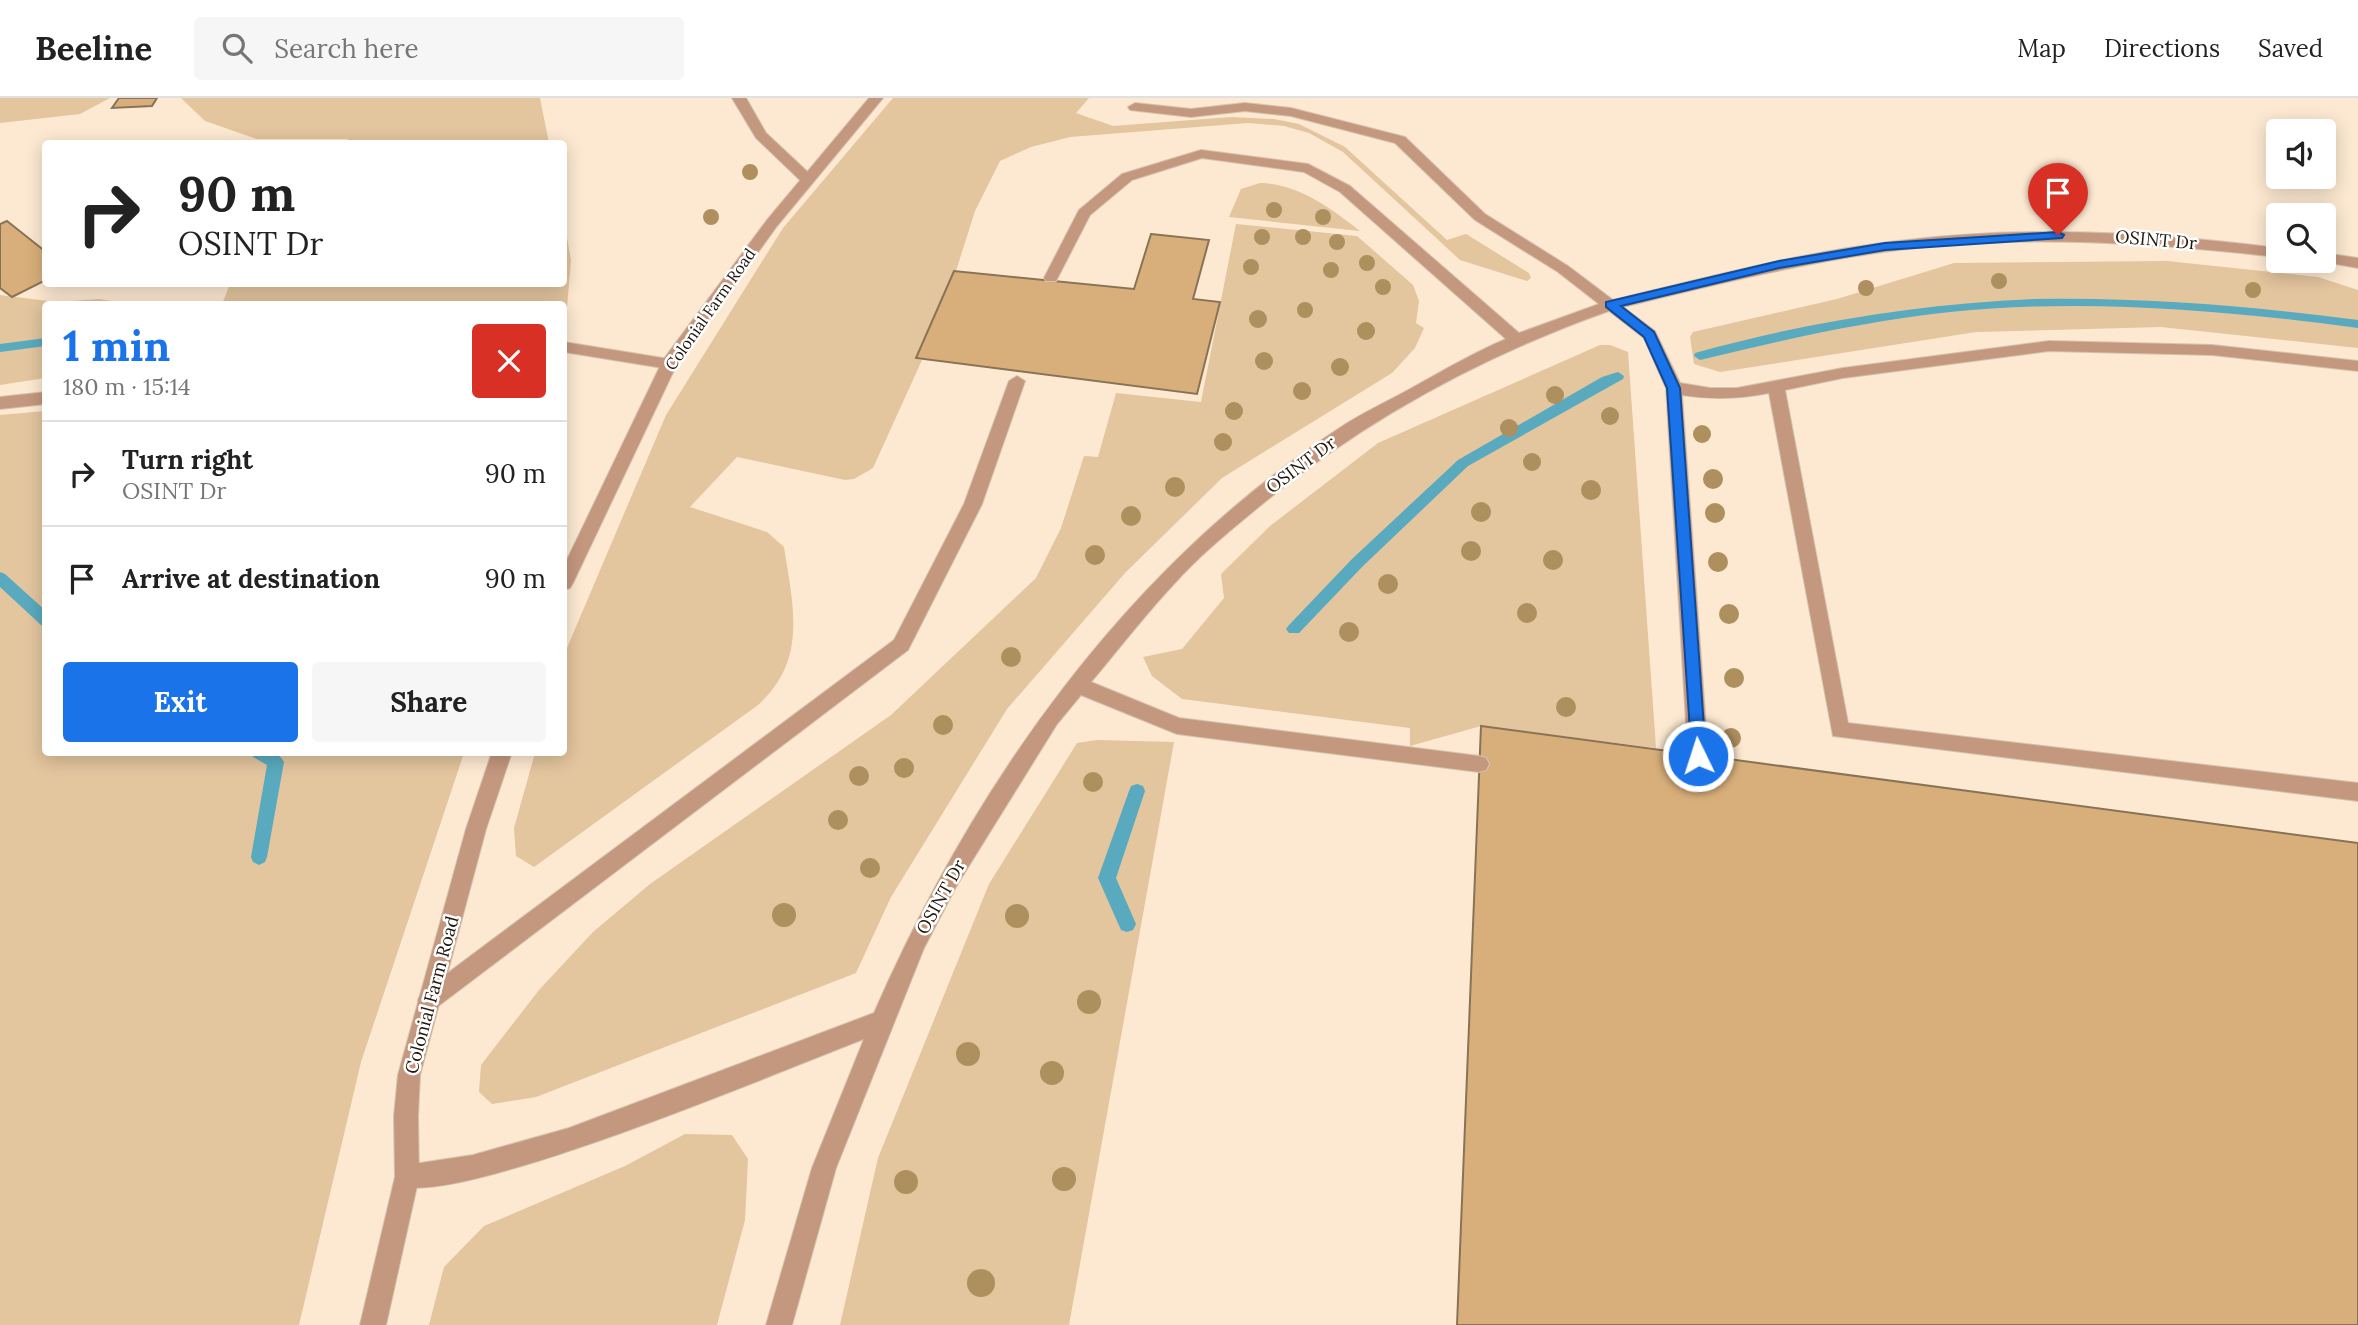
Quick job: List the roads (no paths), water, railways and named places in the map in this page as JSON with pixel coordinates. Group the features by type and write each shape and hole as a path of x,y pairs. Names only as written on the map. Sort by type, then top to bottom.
{"street":[{"path":"738,98 761,135 807,179"},
{"name":"Colonial Farm Road","path":"567,577 669,364 772,223 876,98"},
{"path":"1143,98 1135,107 1191,113 1245,107 1291,113 1400,140 1480,217 1563,269 1650,335 1674,388 1698,756"},
{"path":"1051,278 1084,213 1128,177 1201,154 1214,155 1308,169 1345,189 1517,340"},
{"name":"OSINT Dr","path":"779,1325 824,1168 881,1021 916,942 950,878 1050,718 1167,579 1215,533 1282,478 1345,432 1418,390 1517,340 1611,304 1779,265 1899,244 2007,237 2082,236 2176,241 2266,251"},
{"path":"2336,260 2358,263"},
{"path":"1674,388 1710,394 1737,394 1854,372 2049,346 2212,350 2358,366"},
{"path":"567,347 669,364"},
{"path":"429,1000 901,645 973,504 1017,381"},
{"path":"1776,387 1840,730 2358,792"},
{"path":"0,403 42,398"},
{"path":"1078,685 1177,726 1479,764"},
{"name":"Colonial Farm Road","path":"373,1325 407,1177 406,1116 409,1074 476,829 501,756"},
{"path":"407,1177 450,1173 592,1132 881,1021"}],"waterway":[{"path":"1700,356 1824,327 1908,313 1993,305 2075,302 2156,304 2358,324"},
{"path":"0,348 42,343"},
{"path":"1294,629 1357,563 1463,463 1618,376"},
{"path":"0,578 42,617"},
{"path":"259,857 276,762 266,756"},
{"path":"1127,924 1107,878 1137,791"}]}
